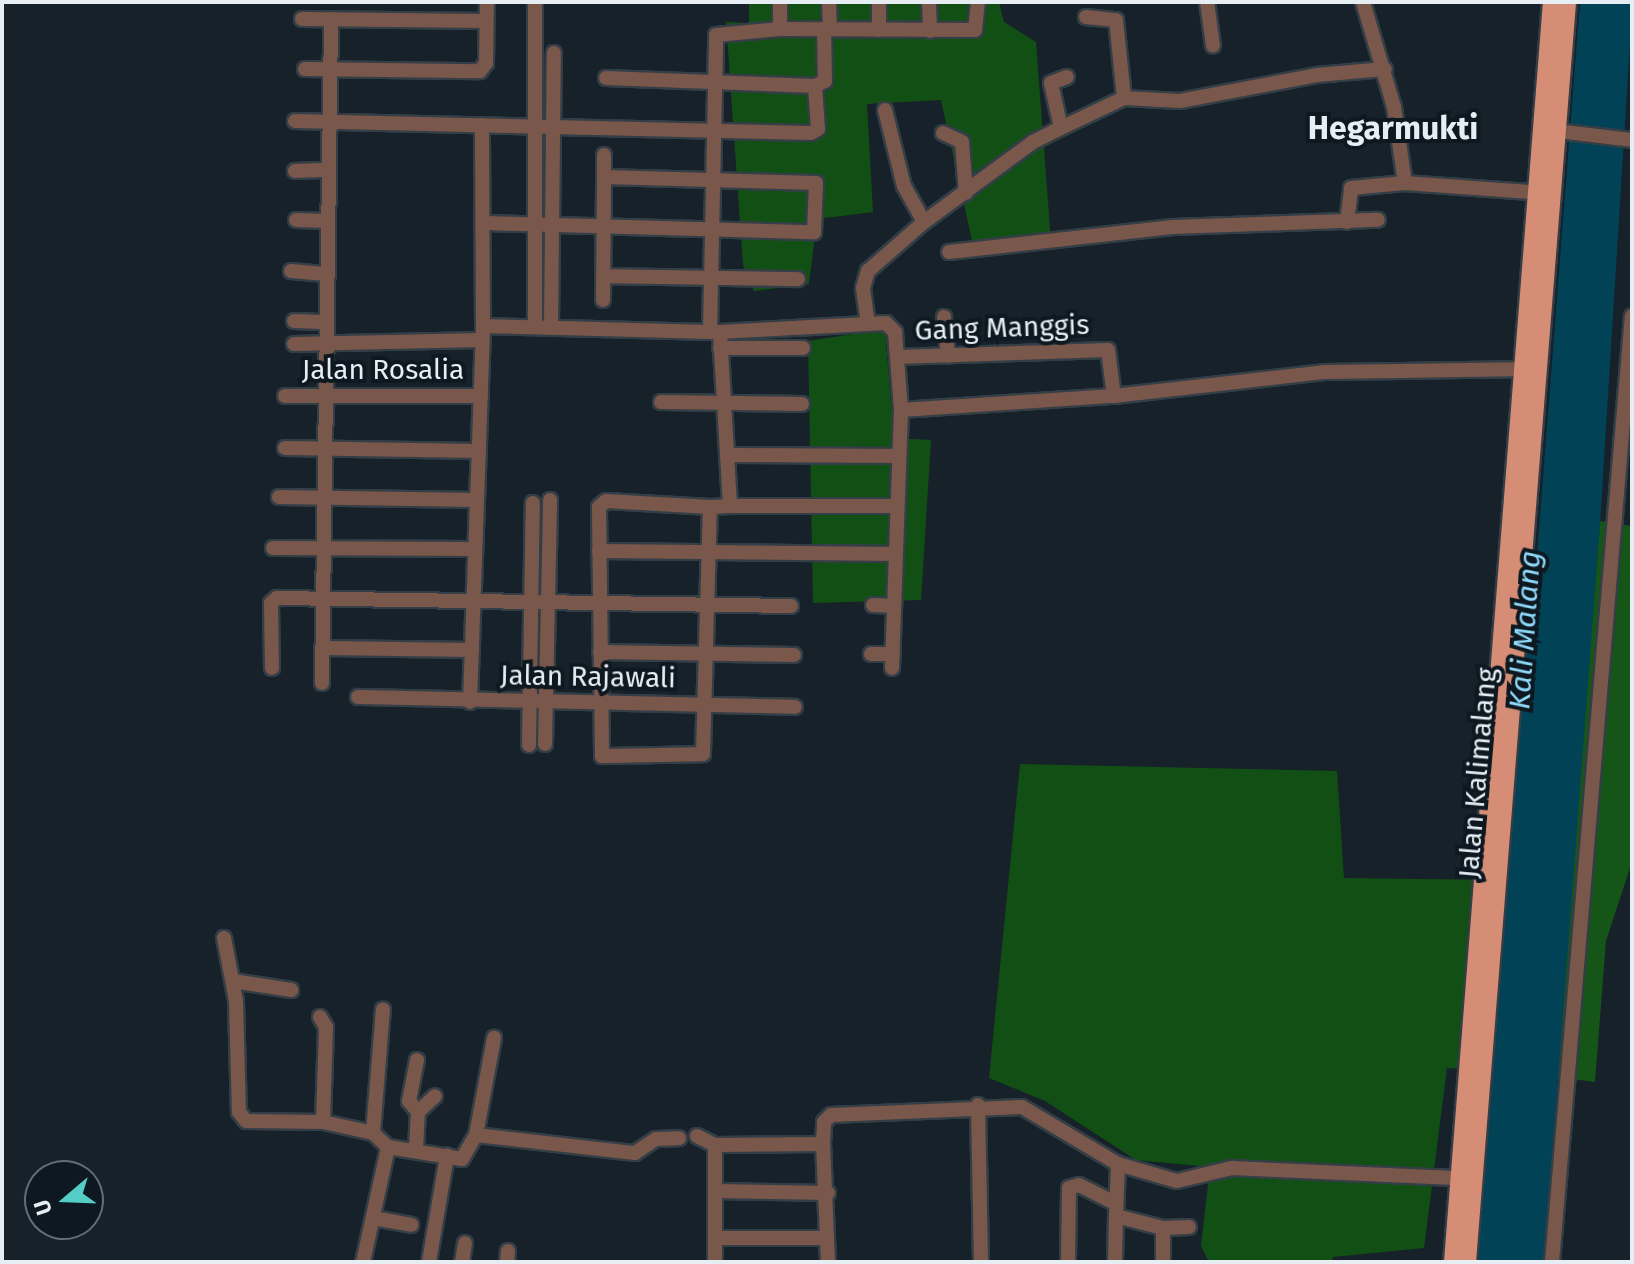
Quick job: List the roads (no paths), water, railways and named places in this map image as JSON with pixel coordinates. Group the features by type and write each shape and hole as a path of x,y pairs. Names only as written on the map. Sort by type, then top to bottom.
{"main road":[{"name":"Jalan Kalimalang","path":"1467,1262 1467,1179 1545,194 1552,2"},
{"name":"Jalan Kalimalang","path":"1545,194 1564,132 1567,2"},
{"name":"Jalan Kalimalang","path":"1453,1262 1467,1179"}],"street":[{"path":"305,69 476,72 485,67 487,2"},
{"path":"535,2 535,327"},
{"path":"780,2 780,29"},
{"path":"606,78 712,79 815,86 825,81 829,2"},
{"path":"879,2 879,30"},
{"path":"929,2 930,31"},
{"path":"730,506 729,455 711,276 712,79 716,35 780,29 976,30 978,2"},
{"path":"1207,2 1213,46"},
{"path":"1363,2 1385,69 1405,183"},
{"path":"1086,17 1116,20 1124,98"},
{"path":"302,19 486,21"},
{"path":"322,683 331,19"},
{"path":"551,327 554,53"},
{"path":"868,324 863,288 868,271 924,222 1033,142 1061,128 1124,98 1180,101 1317,75 1385,69"},
{"path":"1061,128 1051,83 1067,77"},
{"path":"295,121 814,133 815,86"},
{"path":"885,110 904,186 924,222"},
{"path":"470,702 483,333 482,125"},
{"path":"1564,132 1629,140"},
{"path":"943,133 962,142 966,193"},
{"path":"603,300 604,155"},
{"path":"295,171 329,170"},
{"path":"483,223 813,232 820,187 710,178 604,177"},
{"path":"1347,222 1351,188 1405,183 1545,194"},
{"path":"296,220 328,221"},
{"path":"949,252 1173,227 1378,220"},
{"path":"291,271 327,274"},
{"path":"603,276 798,279"},
{"path":"1552,1262 1626,463 1632,316"},
{"path":"944,317 948,356"},
{"path":"294,321 327,322"},
{"path":"294,344 535,327 715,332 891,325 901,410 892,661 871,654"},
{"path":"720,348 803,348"},
{"name":"Gang Manggis","path":"897,357 1108,350 1114,396"},
{"path":"901,410 1114,396 1324,372 1531,369"},
{"name":"Jalan Rosalia","path":"285,396 481,396"},
{"path":"661,402 802,404"},
{"path":"285,448 479,451"},
{"path":"729,455 899,456"},
{"path":"279,497 477,500"},
{"path":"545,744 550,500"},
{"path":"710,507 705,705 700,758 610,757 598,749 598,509 603,502 710,507 896,506"},
{"path":"529,745 533,503"},
{"path":"273,548 475,549"},
{"path":"599,551 896,554"},
{"path":"272,668 273,600 323,597 473,598 791,606"},
{"path":"873,605 894,606"},
{"path":"323,648 472,650"},
{"path":"600,652 794,655"},
{"name":"Jalan Rajawali","path":"358,697 470,702 795,707"},
{"path":"224,938 233,981 240,1116 246,1121 323,1122 373,1133 388,1147 466,1158 476,1135 494,1038"},
{"path":"233,981 291,990"},
{"path":"373,1133 383,1009"},
{"path":"320,1017 326,1027 323,1122"},
{"path":"416,1149 418,1112 409,1101 417,1060"},
{"path":"418,1112 435,1096"},
{"path":"828,1262 828,1193 823,1144 824,1122 831,1115 978,1105 1022,1107 1118,1164 1177,1181 1232,1168 1467,1179"},
{"path":"978,1105 981,1262"},
{"path":"476,1135 635,1153 656,1139 679,1138"},
{"path":"697,1136 715,1145 823,1144"},
{"path":"715,1145 715,1262"},
{"path":"363,1262 388,1147"},
{"path":"429,1262 447,1156"},
{"path":"1115,1262 1118,1164"},
{"path":"1068,1262 1069,1188 1079,1185 1115,1210 1163,1228 1189,1227"},
{"path":"715,1191 828,1193"},
{"path":"373,1218 411,1225"},
{"path":"1163,1228 1163,1262"},
{"path":"715,1238 827,1238"},
{"path":"462,1262 465,1243"}],"water":[{"path":"1580,2 1632,2 1632,11 1600,525 1544,1262 1467,1262 1498,880 1535,581"}],"district":[{"name":"Hegarmukti","path":"1393,128"}],"water label":[{"name":"Kali Malang","path":"1525,630"}]}
